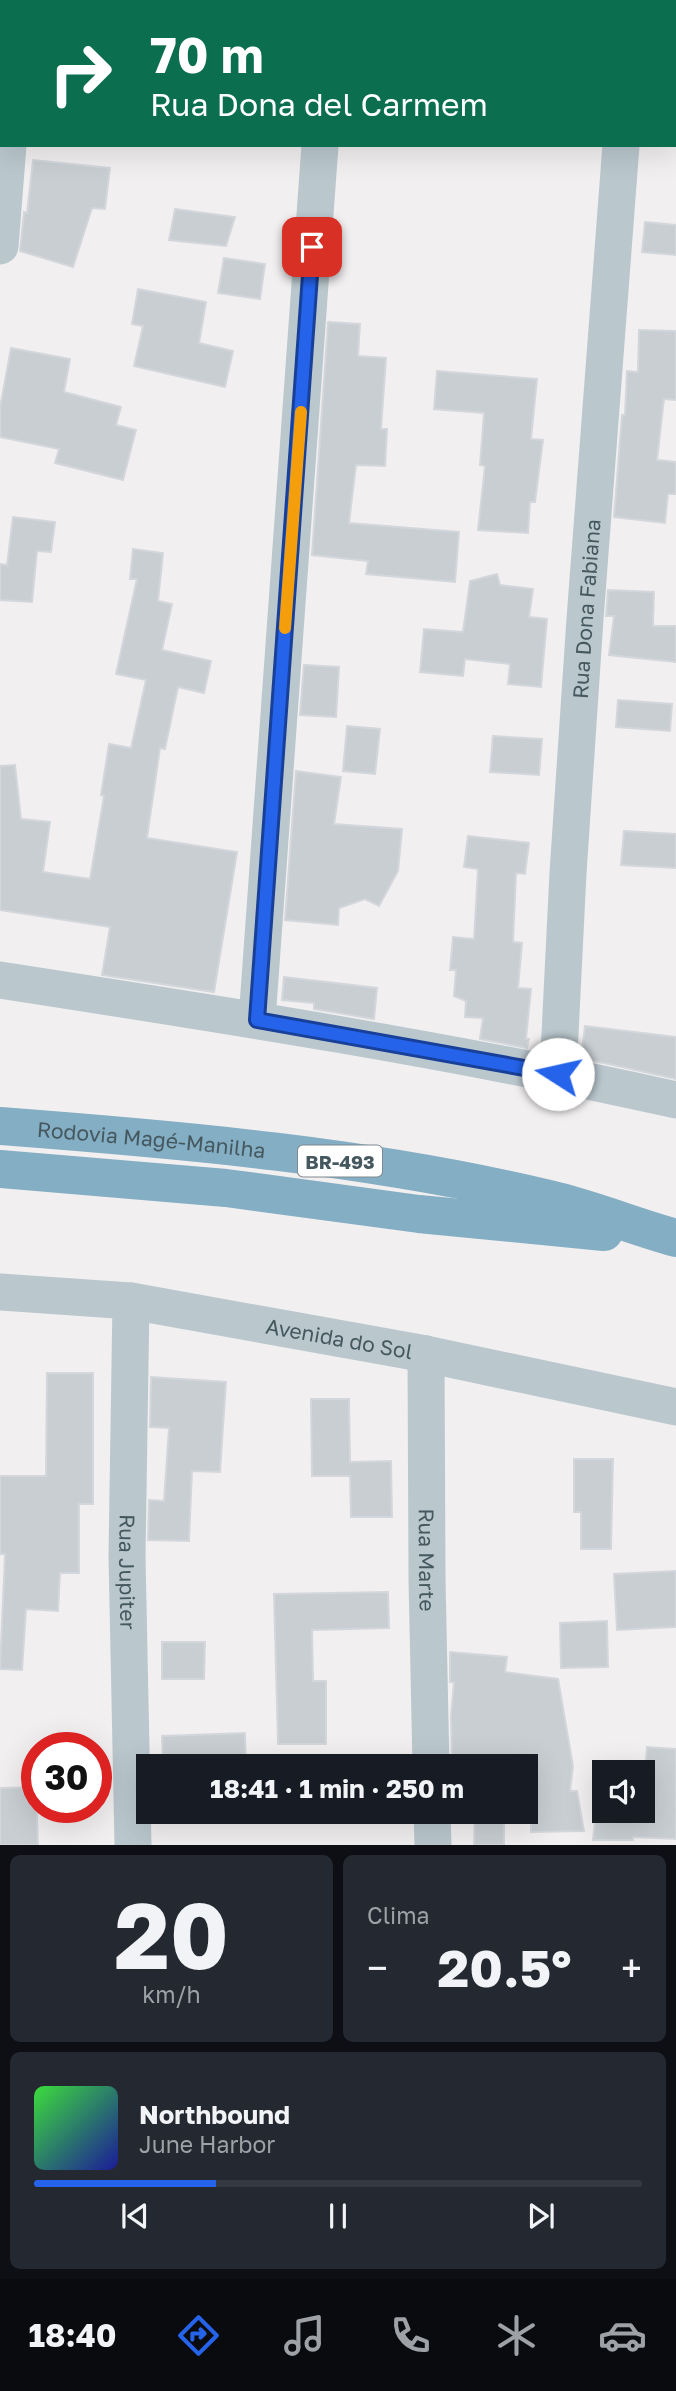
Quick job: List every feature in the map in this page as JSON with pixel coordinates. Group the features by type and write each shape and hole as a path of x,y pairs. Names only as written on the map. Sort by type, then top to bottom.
{"highway":[{"name":"Rodovia Magé-Manilha","path":"0,1126 229,1146 427,1173 551,1199 674,1238"},
{"name":"Rodovia Magé-Manilha","path":"0,1169 226,1188 419,1214 674,1238"}],"street":[{"path":"0,246 8,147"},
{"path":"257,1020 320,147"},
{"name":"Rua Dona Fabiana","path":"558,1074 585,619 621,147"},
{"path":"0,979 257,1020 558,1074 676,1100"},
{"name":"Avenida do Sol","path":"0,1292 131,1301 426,1354 676,1407"},
{"name":"Rua Jupiter","path":"131,1301 127,1556 133,1845"},
{"name":"Rua Marte","path":"426,1354 431,1754"},
{"path":"432,1824 433,1845"}],"building":[{"path":"33,160 110,168 105,209 92,208 73,267 20,251"},
{"path":"175,209 235,217 226,246 169,240"},
{"path":"645,222 676,225 676,255 642,252"},
{"path":"224,258 265,264 260,299 218,293"},
{"path":"138,289 206,302 199,343 233,351 225,387 134,366 143,326 132,324"},
{"path":"328,322 360,324 358,356 386,358 381,429 387,429 385,466 356,465 349,523 459,532 455,582 366,574 368,561 312,555"},
{"path":"639,330 676,331 676,400 664,399 657,460 676,462 676,494 668,494 665,523 614,517 627,371 638,372"},
{"path":"11,348 70,359 64,392 121,407 116,425 136,430 123,480 55,463 59,449 0,437 0,408"},
{"path":"437,371 537,379 531,439 543,440 535,502 530,502 528,533 478,530 485,466 480,465 484,413 434,409"},
{"path":"13,517 55,522 51,552 37,551 32,602 0,600 0,564 7,565"},
{"path":"133,549 163,553 158,601 172,604 162,650 211,661 204,693 178,687 165,749 160,748 147,838 237,852 214,992 102,975 110,927 0,910 0,766 15,765 21,819 50,822 43,872 90,879 104,796 101,795 109,744 131,748 146,680 116,674 137,579 130,579"},
{"path":"497,574 500,585 533,589 529,617 547,619 541,687 508,684 510,664 465,659 463,676 420,672 424,629 463,632 470,581"},
{"path":"608,590 654,592 653,626 676,626 676,662 609,655 614,616 606,616"},
{"path":"304,665 339,667 336,717 300,715"},
{"path":"618,700 672,704 670,731 616,727"},
{"path":"347,726 380,729 375,774 343,771"},
{"path":"493,736 542,739 539,775 490,772"},
{"path":"296,771 341,777 334,824 402,829 398,871 379,906 365,899 339,908 338,925 285,920"},
{"path":"624,831 676,834 676,868 621,865"},
{"path":"468,836 529,843 525,874 516,873 513,942 522,943 518,988 531,989 527,1048 480,1039 483,1018 465,1017 466,1001 454,996 456,970 450,970 453,937 474,939 478,869 464,867"},
{"path":"284,977 377,988 374,1019 314,1009 314,1003 282,1000"},
{"path":"585,1026 676,1037 676,1079 581,1058"},
{"path":"47,1373 93,1373 93,1504 79,1504 79,1573 60,1573 58,1611 26,1609 22,1670 0,1669 5,1554 0,1554 0,1476 46,1476"},
{"path":"151,1377 226,1382 220,1472 192,1471 189,1541 148,1540 149,1500 164,1501 169,1428 150,1427"},
{"path":"311,1399 349,1399 350,1462 391,1461 392,1517 351,1517 350,1476 312,1476"},
{"path":"574,1459 613,1459 611,1549 581,1549 581,1512 574,1512"},
{"path":"676,1571 676,1627 617,1630 614,1574"},
{"path":"388,1592 389,1628 312,1630 313,1681 326,1681 326,1744 278,1744 274,1594"},
{"path":"607,1621 608,1667 561,1668 560,1623"},
{"path":"162,1642 205,1642 204,1679 162,1679"},
{"path":"450,1652 507,1657 505,1672 558,1679 573,1766 570,1791 577,1791 584,1831 531,1832 531,1824 538,1824 538,1754 452,1754 454,1682 450,1682"},
{"path":"245,1733 246,1754 163,1754 162,1736"},
{"path":"647,1747 676,1749 676,1839 633,1837 633,1840 593,1840 595,1823 655,1823 655,1760 646,1760"},
{"path":"21,1787 21,1823 37,1823 38,1845 0,1845 0,1788"},
{"path":"475,1824 504,1824 504,1845 474,1845"}],"slow traffic":[{"path":"285,628 301,412"}],"route":[{"path":"312,247 257,1020 558,1074"}]}
